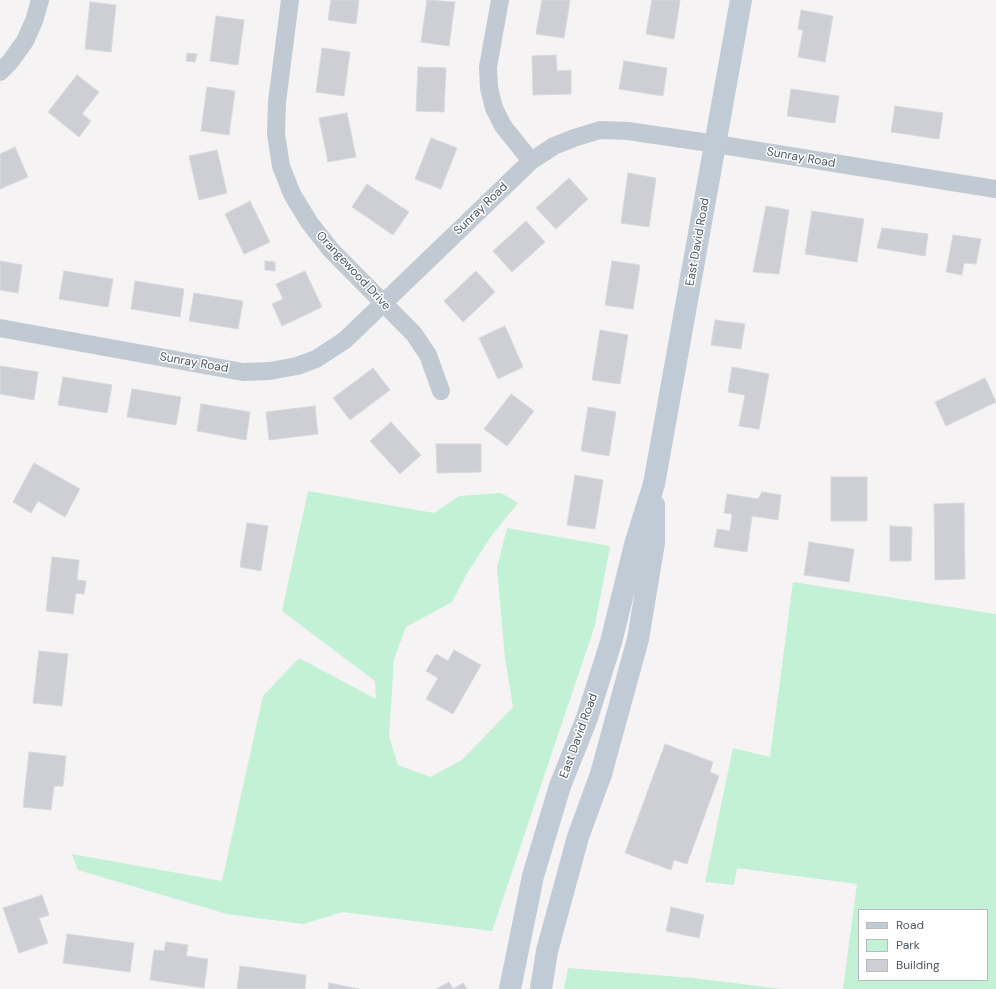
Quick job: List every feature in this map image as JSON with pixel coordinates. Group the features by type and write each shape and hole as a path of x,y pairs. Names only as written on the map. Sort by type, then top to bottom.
{"street":[{"path":"0,72 10,62 24,41 34,21 40,0"},
{"name":"Orangewood Drive","path":"290,0 277,102 276,134 282,166 292,194 309,222 330,249 414,334 428,355 440,391"},
{"path":"500,0 488,67 489,88 494,108 503,126 531,161"},
{"name":"East David Road","path":"510,989 533,876 560,786 586,718 611,642 636,541 654,484 741,0"},
{"name":"Sunray Road","path":"0,328 243,372 270,372 297,366 316,359 345,340 531,161 554,146 600,130 628,131 716,144 996,189"},
{"name":"East David Road","path":"540,986 547,951 578,836 601,774 638,639 654,543 654,484"}],"green space":[{"path":"308,491 434,513 459,496 501,493 518,503 492,535 466,575 452,602 406,627 394,659 389,736 398,765 430,777 462,760 513,707 505,658 497,568 507,528 610,546 595,625 492,931 343,912 303,924 227,914 78,870 72,854 222,881 263,696 299,658 376,699 375,681 282,611"},
{"path":"793,582 996,614 996,989 843,989 857,884 737,868 734,885 705,882 733,748 770,757"},
{"path":"568,968 693,978 782,989 564,989"}],"building":[{"path":"331,0 359,0 356,24 328,20"},
{"path":"427,0 455,2 449,46 421,42"},
{"path":"542,0 570,0 564,38 536,34"},
{"path":"652,0 680,0 674,39 646,34"},
{"path":"90,2 116,5 111,52 85,49"},
{"path":"801,10 833,16 825,62 798,57 803,30 798,29"},
{"path":"216,16 244,20 238,65 210,61"},
{"path":"322,48 350,52 344,96 316,92"},
{"path":"187,53 197,54 195,62 186,61"},
{"path":"556,55 557,71 571,70 571,94 533,95 532,56"},
{"path":"624,61 667,68 663,96 619,89"},
{"path":"418,67 446,68 444,112 416,111"},
{"path":"77,75 99,92 82,114 91,121 79,137 48,112"},
{"path":"207,87 235,91 229,135 201,131"},
{"path":"791,89 839,96 835,123 787,116"},
{"path":"895,106 943,113 939,139 891,132"},
{"path":"347,113 356,157 328,162 319,118"},
{"path":"431,138 457,148 441,189 415,179"},
{"path":"15,147 28,177 0,189 0,154"},
{"path":"217,150 227,193 199,200 189,156"},
{"path":"628,173 656,178 649,227 621,223"},
{"path":"569,178 588,199 556,229 536,208"},
{"path":"367,184 409,212 393,235 352,207"},
{"path":"250,201 270,242 244,254 225,214"},
{"path":"766,206 789,210 779,274 753,272"},
{"path":"812,211 864,219 857,262 805,254"},
{"path":"526,221 545,242 512,272 493,251"},
{"path":"882,228 928,234 925,256 877,248"},
{"path":"953,235 981,239 976,264 964,263 962,275 946,272"},
{"path":"0,261 22,265 18,293 0,290"},
{"path":"265,261 275,262 275,271 265,270"},
{"path":"612,261 640,265 633,309 605,305"},
{"path":"64,271 113,279 108,307 59,299"},
{"path":"305,271 322,307 282,326 272,304 283,299 276,284"},
{"path":"476,271 495,292 463,322 444,301"},
{"path":"135,281 184,289 180,317 131,309"},
{"path":"194,293 243,301 238,329 189,321"},
{"path":"715,320 745,324 741,349 711,345"},
{"path":"505,326 523,367 498,379 479,338"},
{"path":"600,330 628,335 620,384 592,380"},
{"path":"0,366 38,372 34,400 0,394"},
{"path":"732,367 769,374 759,429 739,426 745,395 728,392"},
{"path":"373,368 390,390 350,420 333,398"},
{"path":"63,377 112,385 107,413 58,405"},
{"path":"985,378 996,402 946,426 935,402"},
{"path":"132,389 181,397 176,425 127,417"},
{"path":"511,394 534,411 507,446 484,429"},
{"path":"201,404 250,412 246,440 197,431"},
{"path":"315,406 318,434 269,440 266,412"},
{"path":"588,407 616,412 609,456 581,451"},
{"path":"391,422 421,455 400,474 370,441"},
{"path":"436,444 481,444 481,472 437,473"},
{"path":"34,463 80,489 65,517 38,501 31,513 13,502"},
{"path":"575,475 603,480 595,529 567,525"},
{"path":"831,477 867,477 867,521 831,521"},
{"path":"762,492 781,495 778,520 752,516 747,552 714,547 717,529 730,531 732,514 724,513 727,494 758,499"},
{"path":"964,503 965,579 935,580 934,504"},
{"path":"247,523 268,526 261,571 240,567"},
{"path":"890,526 912,527 911,561 890,561"},
{"path":"809,542 854,549 849,582 804,575"},
{"path":"52,557 79,560 77,580 86,581 84,594 76,593 73,614 46,611"},
{"path":"454,650 481,665 453,714 426,699 438,678 426,671 436,654 448,661"},
{"path":"39,651 68,654 62,706 33,703"},
{"path":"665,744 713,762 710,772 719,776 687,864 674,860 671,870 625,853"},
{"path":"29,752 66,756 63,786 54,786 51,810 23,807"},
{"path":"42,895 49,915 39,918 48,943 19,953 3,908"},
{"path":"671,907 704,915 699,938 666,931"},
{"path":"67,934 134,943 130,972 63,963"},
{"path":"166,942 188,945 186,956 208,959 204,988 150,980 154,950 164,951"},
{"path":"240,966 306,975 305,989 237,989"},
{"path":"449,982 453,989 436,989"},
{"path":"329,983 359,989 328,989"},
{"path":"463,983 467,989 453,989"}]}
